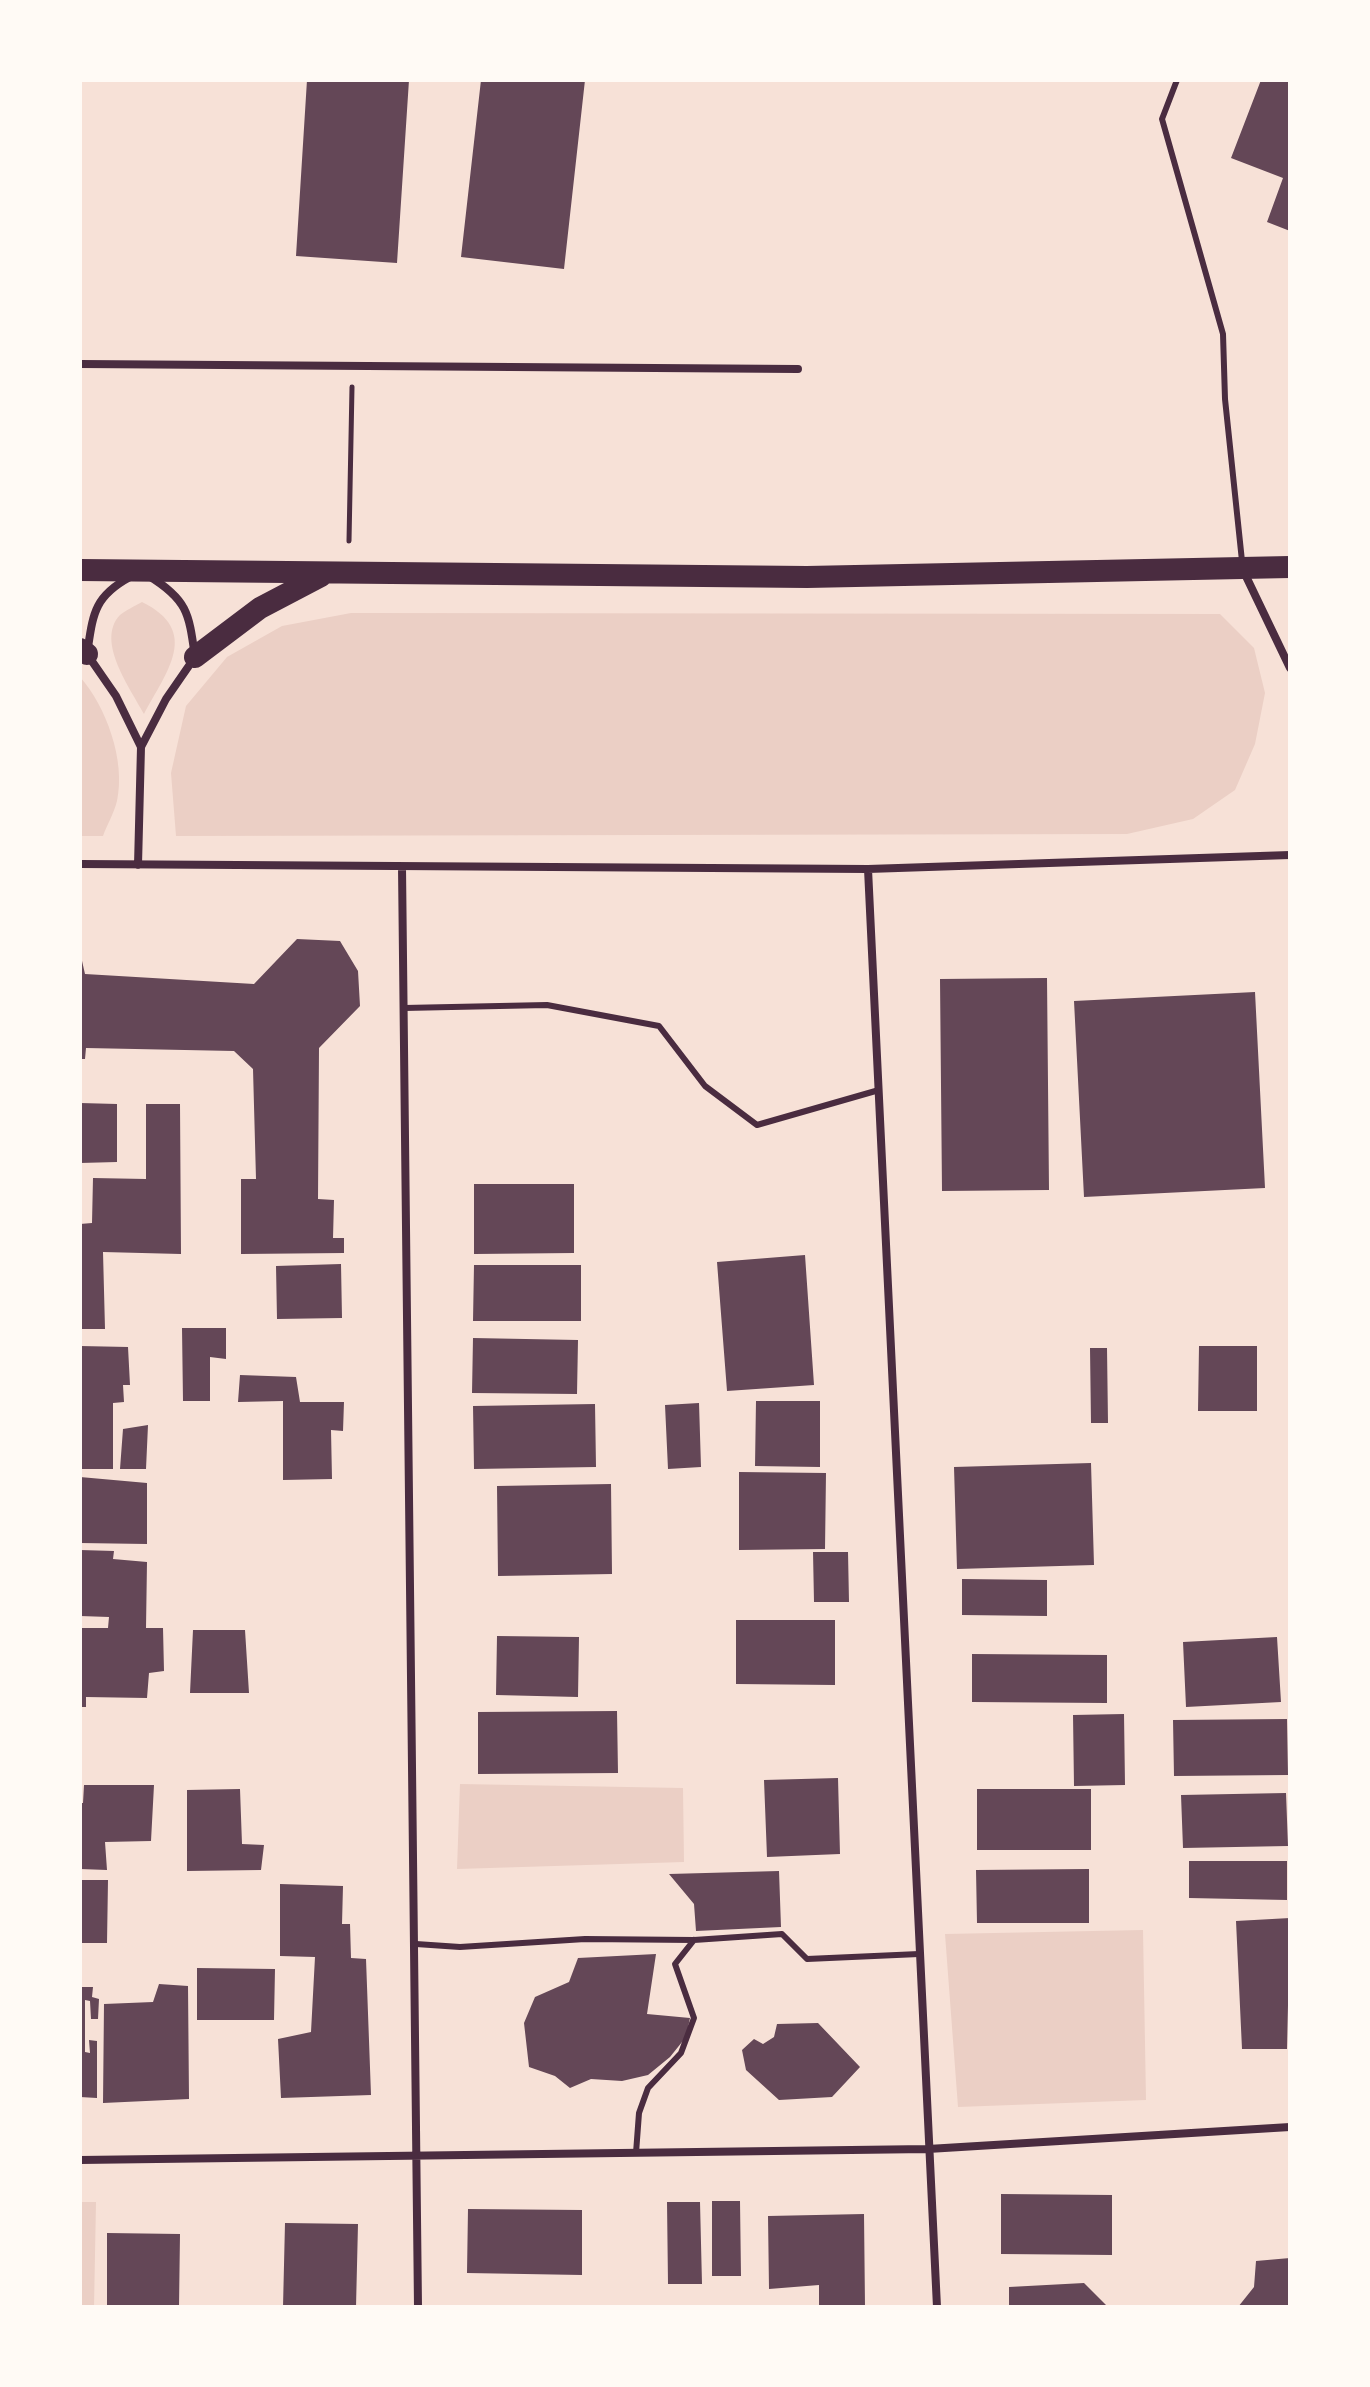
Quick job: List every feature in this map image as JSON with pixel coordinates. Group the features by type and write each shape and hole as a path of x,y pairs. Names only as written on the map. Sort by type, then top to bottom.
{"highway":[{"path":"80,570 807,577 1290,567"},
{"path":"195,657 260,608 324,574"}],"street":[{"path":"80,364 798,369"},
{"path":"1243,569 1290,668"},
{"path":"138,865 141,747 166,699 195,657 189,614 174,592 140,571 108,589 93,614 83,652 116,696 141,747"},
{"path":"80,864 868,869 1290,855"},
{"path":"402,867 419,2156 418,2307"},
{"path":"868,869 937,2307"},
{"path":"80,2160 928,2149 1290,2127"}],"lane":[{"path":"1177,80 1162,119 1223,334 1225,399 1243,569"},
{"path":"404,1008 547,1005 659,1026 705,1086 757,1125 879,1090"},
{"path":"416,1944 460,1947 585,1939 694,1940 782,1934 807,1959 919,1954"},
{"path":"636,2153 639,2113 648,2088 681,2053 694,2018 675,1964 694,1940"}],"path":[{"path":"350,525 352,366"}],"shaded area":[{"path":"142,602 160,613 175,639 169,667 144,714 124,679 111,638 113,626 120,615"},
{"path":"351,613 1220,614 1254,648 1265,693 1255,744 1235,790 1193,819 1127,834 176,836 171,773 186,706 227,657 282,626"},
{"path":"80,677 106,718 119,769 117,801 103,836 80,836"},
{"path":"460,1784 683,1788 684,1862 457,1869"},
{"path":"1143,1930 1146,2100 958,2107 945,1934"},
{"path":"80,2202 96,2202 94,2307 80,2307"}],"building":[{"path":"307,80 409,80 397,263 296,256"},
{"path":"481,80 585,80 564,269 461,257"},
{"path":"1261,80 1290,80 1290,231 1267,222 1283,178 1231,158"},
{"path":"297,939 340,941 358,971 360,1006 319,1048 318,1199 334,1200 333,1238 344,1238 344,1253 241,1254 241,1179 256,1179 253,1069 234,1051 86,1048 85,1059 80,1059 80,952 85,974 254,984"},
{"path":"1047,978 1049,1190 942,1191 940,979"},
{"path":"1255,992 1265,1188 1084,1197 1074,1001"},
{"path":"80,1103 117,1104 117,1162 80,1163"},
{"path":"146,1104 180,1104 181,1254 103,1252 105,1329 80,1329 80,1224 92,1223 93,1178 146,1179"},
{"path":"474,1184 574,1184 574,1253 474,1254"},
{"path":"805,1255 814,1385 727,1391 717,1262"},
{"path":"341,1264 342,1318 277,1319 276,1266"},
{"path":"474,1265 581,1265 581,1321 473,1321"},
{"path":"182,1328 226,1328 226,1359 210,1357 210,1401 183,1401"},
{"path":"473,1338 578,1340 577,1394 472,1393"},
{"path":"80,1346 128,1347 130,1385 123,1385 124,1402 113,1403 113,1469 80,1469"},
{"path":"1199,1346 1257,1346 1257,1411 1198,1411"},
{"path":"1090,1348 1107,1348 1108,1423 1091,1423"},
{"path":"240,1375 296,1377 300,1402 344,1402 343,1431 331,1430 332,1479 283,1480 283,1401 238,1402"},
{"path":"756,1401 820,1401 820,1467 755,1466"},
{"path":"699,1403 701,1467 668,1469 665,1405"},
{"path":"595,1404 596,1467 474,1469 473,1406"},
{"path":"148,1425 146,1469 120,1469 123,1429"},
{"path":"1091,1463 1094,1565 957,1569 954,1467"},
{"path":"739,1472 826,1473 825,1549 739,1550"},
{"path":"80,1477 147,1483 147,1544 80,1543"},
{"path":"611,1484 612,1574 498,1576 497,1486"},
{"path":"80,1550 114,1551 113,1559 147,1562 146,1628 163,1628 164,1671 149,1673 147,1698 86,1697 86,1707 80,1707 80,1628 108,1628 109,1617 80,1616"},
{"path":"813,1552 848,1552 849,1602 814,1602"},
{"path":"962,1579 1047,1580 1047,1616 962,1615"},
{"path":"736,1620 835,1620 835,1685 736,1684"},
{"path":"193,1630 245,1630 249,1693 190,1693"},
{"path":"497,1636 579,1637 578,1697 496,1695"},
{"path":"1277,1637 1281,1702 1186,1707 1183,1642"},
{"path":"972,1654 1107,1655 1107,1703 972,1702"},
{"path":"617,1711 618,1773 478,1774 478,1712"},
{"path":"1124,1714 1125,1785 1074,1786 1073,1715"},
{"path":"1287,1719 1288,1775 1174,1776 1173,1720"},
{"path":"838,1778 840,1854 767,1857 764,1780"},
{"path":"84,1785 154,1785 151,1841 105,1842 107,1870 80,1869 80,1803 83,1803"},
{"path":"240,1789 242,1844 264,1845 261,1870 187,1871 187,1790"},
{"path":"977,1789 1091,1789 1091,1850 977,1850"},
{"path":"1286,1793 1288,1846 1183,1848 1181,1795"},
{"path":"1189,1861 1287,1861 1287,1900 1189,1898"},
{"path":"1089,1869 1089,1923 977,1923 976,1870"},
{"path":"779,1871 781,1927 696,1931 694,1904 669,1874"},
{"path":"80,1880 108,1880 107,1943 80,1943"},
{"path":"280,1884 343,1886 342,1924 350,1924 351,1958 366,1959 371,2095 281,2098 278,2039 311,2032 315,1957 280,1956"},
{"path":"1290,1918 1287,2049 1242,2049 1236,1921"},
{"path":"656,1954 647,2014 690,2018 686,2037 670,2057 648,2075 622,2081 591,2079 570,2088 555,2076 529,2067 524,2023 535,1997 569,1982 578,1958"},
{"path":"197,1968 275,1969 274,2020 197,2020"},
{"path":"159,1984 188,1986 189,2099 103,2103 104,2004 153,2002"},
{"path":"80,1987 93,1987 92,1997 99,1999 98,2019 91,2019 90,2001 85,2000 85,2052 90,2053 89,2040 97,2041 97,2098 80,2097"},
{"path":"818,2023 860,2067 832,2097 779,2100 746,2070 742,2050 754,2039 763,2044 774,2037 777,2024"},
{"path":"1001,2194 1112,2195 1112,2255 1001,2254"},
{"path":"712,2201 740,2201 741,2276 712,2276"},
{"path":"667,2202 700,2202 702,2284 668,2284"},
{"path":"468,2209 582,2210 582,2275 467,2273"},
{"path":"864,2214 865,2307 819,2307 819,2285 769,2289 768,2216"},
{"path":"285,2223 358,2224 356,2307 283,2307"},
{"path":"107,2233 180,2234 179,2307 107,2307"},
{"path":"1290,2258 1290,2307 1238,2307 1254,2287 1256,2261"},
{"path":"1084,2283 1108,2307 1009,2307 1009,2287"}]}
